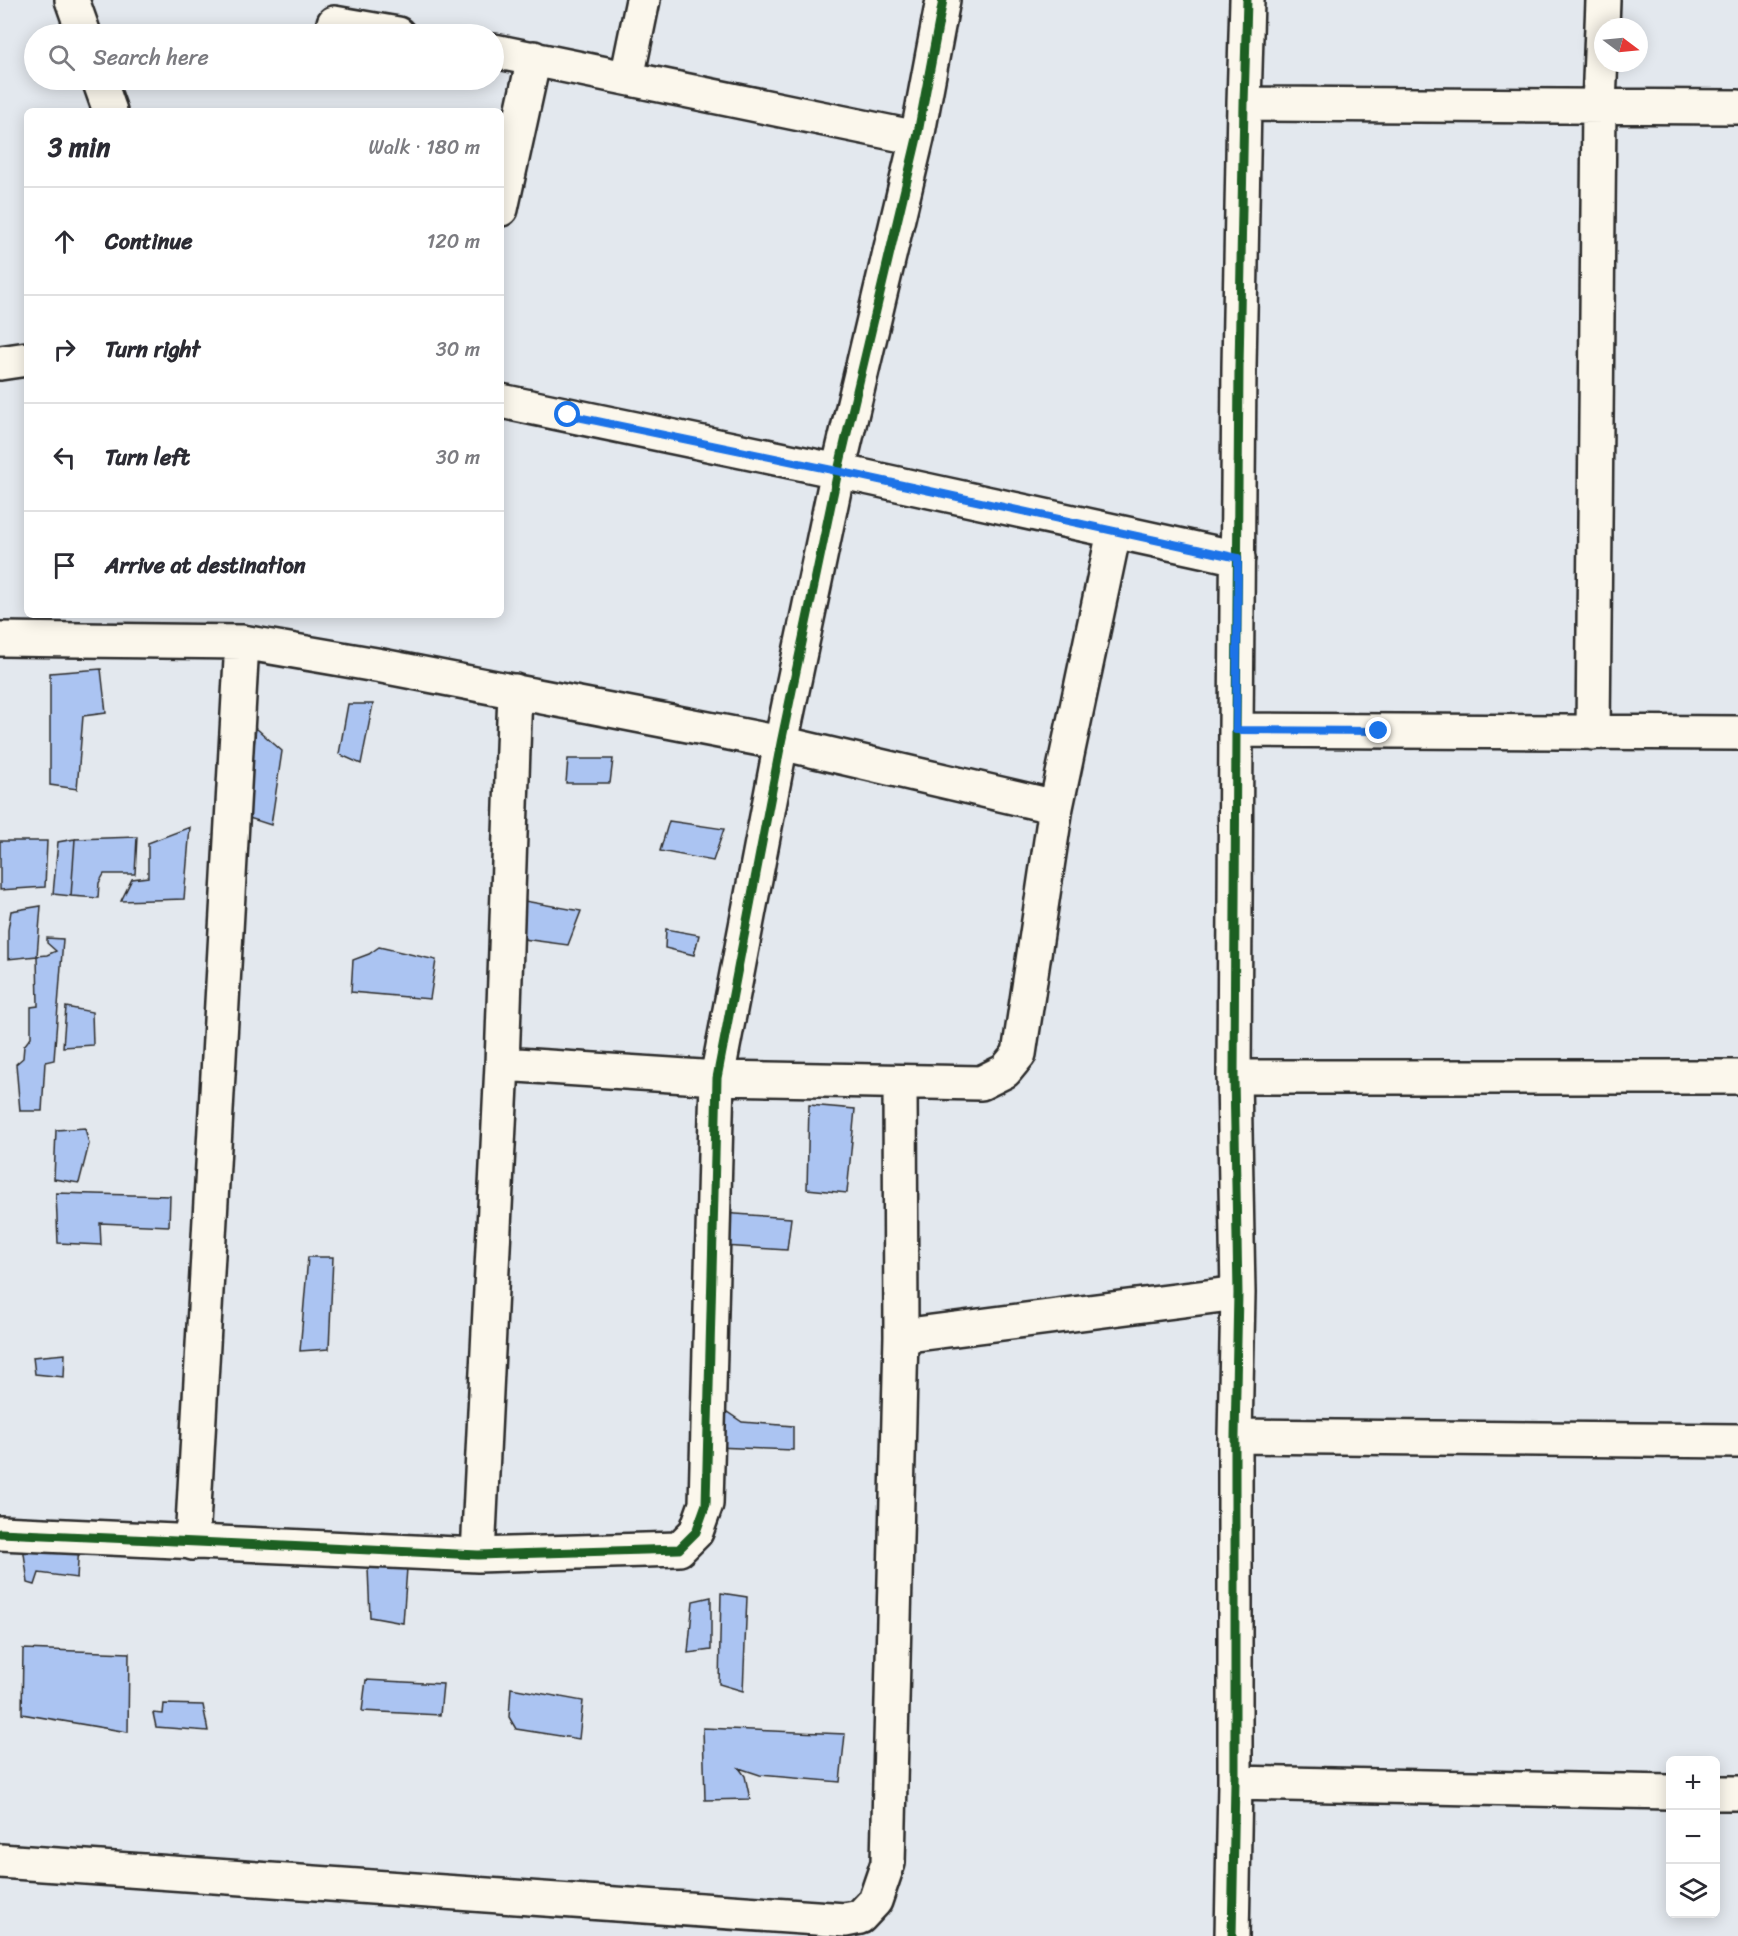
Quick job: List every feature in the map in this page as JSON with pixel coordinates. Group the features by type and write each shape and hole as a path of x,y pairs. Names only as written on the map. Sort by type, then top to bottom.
{"street":[{"path":"72,0 80,24"},
{"path":"627,78 643,0"},
{"path":"0,1533 478,1555 679,1549 696,1532 706,1504 717,1078 781,743 838,471 917,138 943,0"},
{"path":"1232,1936 1238,1293 1234,1077 1236,730 1247,0"},
{"path":"1593,733 1599,106 1603,0"},
{"path":"334,23 340,24"},
{"path":"504,53 917,138"},
{"path":"504,194 534,58"},
{"path":"103,90 109,108"},
{"path":"1244,104 1738,107"},
{"path":"0,363 24,359"},
{"path":"504,402 1238,558"},
{"path":"502,1064 717,1078 900,1082 981,1083 1005,1071 1019,1054 1056,807 1114,532"},
{"path":"0,639 242,642 393,668 781,743 1056,807"},
{"path":"192,1543 242,642"},
{"path":"478,1555 502,1064 515,691"},
{"path":"1236,730 1738,733"},
{"path":"1234,1077 1738,1077"},
{"path":"0,1861 736,1924 844,1920 860,1917 875,1901 888,1863 901,1336 900,1082"},
{"path":"901,1336 1238,1293"},
{"path":"1235,1436 1738,1441"},
{"path":"1235,1783 1666,1792"},
{"path":"1720,1793 1738,1793"}],"building":[{"path":"101,669 106,713 83,716 77,789 50,785 50,673"},
{"path":"348,704 373,704 361,764 339,754"},
{"path":"256,728 282,751 271,825 246,817"},
{"path":"568,759 613,759 610,783 566,783"},
{"path":"669,821 724,829 713,861 660,851"},
{"path":"190,827 184,899 121,901 132,879 148,877 148,843"},
{"path":"137,837 135,874 104,874 99,883 98,898 71,896 75,839"},
{"path":"75,839 71,896 53,894 58,842"},
{"path":"0,841 47,841 45,887 0,890"},
{"path":"519,900 581,911 568,945 516,938"},
{"path":"41,906 37,956 8,959 8,930 11,911"},
{"path":"666,929 699,935 694,955 665,948"},
{"path":"47,938 63,939 54,1060 45,1062 42,1111 20,1111 16,1064 23,1058 24,1046 31,1037 31,1007 38,1006 37,956 56,951 47,943"},
{"path":"379,947 436,960 430,999 351,992 353,960"},
{"path":"66,1007 92,1012 93,1045 63,1047"},
{"path":"809,1105 855,1109 847,1193 807,1189"},
{"path":"85,1128 89,1144 79,1183 54,1179 56,1130"},
{"path":"56,1193 170,1196 169,1226 100,1223 101,1245 58,1243"},
{"path":"722,1213 791,1218 787,1250 723,1246"},
{"path":"308,1257 333,1257 329,1349 300,1351"},
{"path":"65,1354 64,1377 35,1374 33,1357"},
{"path":"715,1407 742,1422 793,1426 793,1450 715,1447"},
{"path":"79,1544 77,1578 39,1573 35,1585 28,1583 23,1546"},
{"path":"368,1568 407,1568 403,1623 370,1617"},
{"path":"721,1593 747,1597 743,1691 719,1684"},
{"path":"711,1597 711,1650 688,1653 693,1601"},
{"path":"23,1649 129,1653 128,1732 22,1714"},
{"path":"366,1680 443,1684 440,1715 362,1711"},
{"path":"511,1688 583,1701 579,1739 516,1729 509,1717"},
{"path":"164,1704 203,1705 208,1731 156,1727 153,1713 163,1714"},
{"path":"703,1728 845,1734 840,1782 760,1775 739,1768 745,1776 750,1799 705,1800"}],"cycle path":[{"path":"0,1533 478,1555 679,1549 696,1532 706,1504 717,1078 781,743 838,471 917,138 943,0"},
{"path":"1232,1936 1238,1293 1234,1077 1236,730 1239,367 1247,0"}],"route":[{"path":"568,415 1238,558 1236,730 1379,731"}]}
